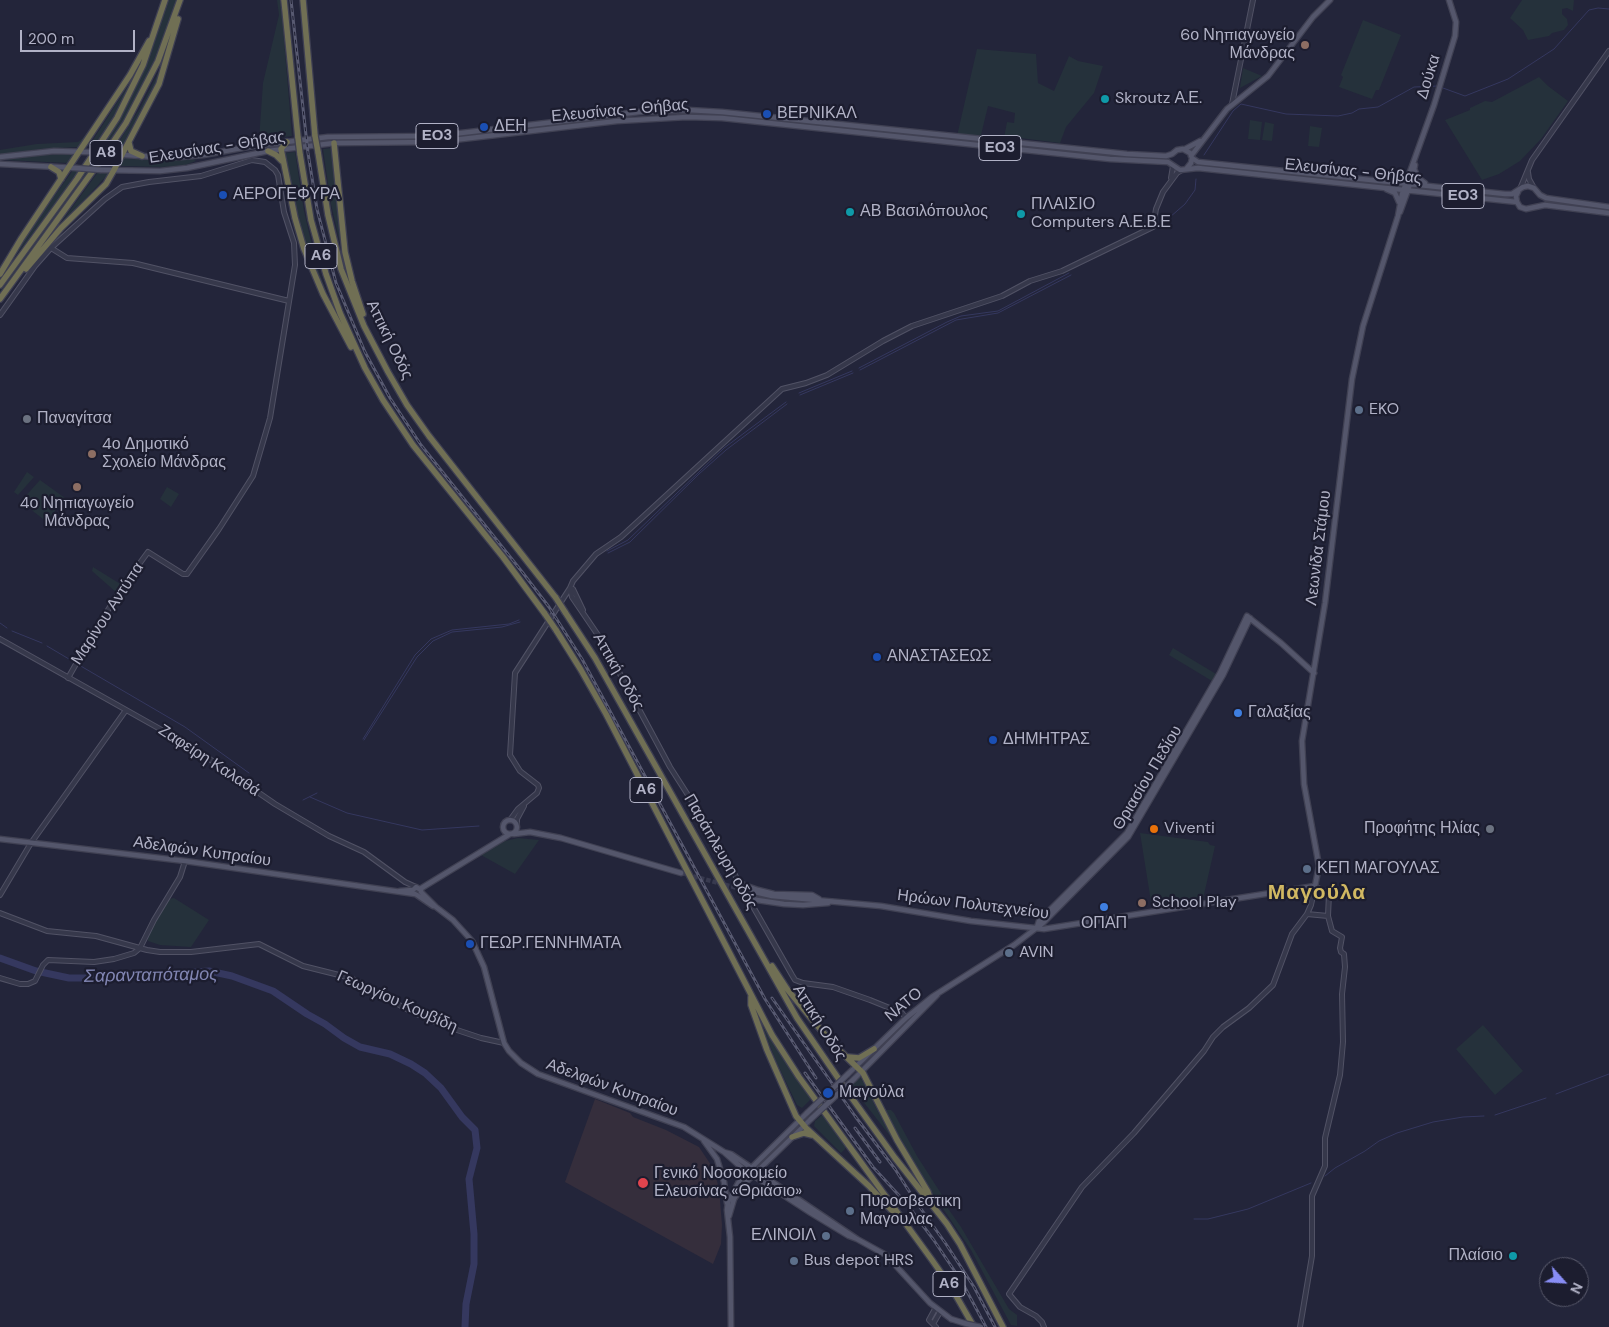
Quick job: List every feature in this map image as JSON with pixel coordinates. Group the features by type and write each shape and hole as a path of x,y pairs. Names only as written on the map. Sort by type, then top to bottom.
{"highway":[{"name":"Α8","path":"0,285 110,130 138,76 165,0"},
{"name":"Α8","path":"6,291 126,123 156,66 182,0"},
{"path":"0,299 61,228 105,185 159,84 182,0"},
{"name":"Αττική Οδός","path":"284,0 298,138 311,220 326,274 358,354 383,400 408,438 502,557 556,630 581,670 610,723 772,1035 799,1077 951,1287 974,1327"},
{"name":"Αττική Οδός","path":"303,0 316,136 328,215 341,269 364,326 388,372 412,413 556,598 595,658 797,1018 895,1158 931,1203 960,1244 1003,1327"},
{"path":"0,274 61,180 73,168 80,151 135,67 158,24"},
{"path":"128,142 131,151 142,156"},
{"path":"287,142 281,149 283,163 294,218 309,264 345,337 358,354"},
{"path":"334,143 345,252 363,315 364,326"},
{"path":"268,150 280,158 283,163"},
{"path":"51,167 59,172 61,180"},
{"path":"759,949 815,1023 862,1072 928,1192 931,1203"},
{"path":"751,995 751,1005 767,1050 794,1114 804,1126 869,1186 920,1243"},
{"path":"846,1056 859,1058 874,1049"},
{"path":"792,1137 804,1133 815,1136"}],"main road":[{"path":"1185,169 1191,163 1192,157 1208,133 1232,104 1268,76 1313,17 1330,0"},
{"name":"Δούκα","path":"1406,190 1445,73 1456,29 1450,0"},
{"name":"Ελευσίνας - Θήβας","path":"80,151 168,158 204,155 328,137 436,136 640,112 688,110 1164,156 1172,154 1177,150 1185,150 1208,133"},
{"name":"Ελευσίνας - Θήβας","path":"73,168 146,172 171,170 268,150 334,143 436,142 624,120 697,117 1110,159 1168,162 1185,169 1198,168 1517,202 1523,209 1545,205 1609,214"},
{"path":"328,137 334,143"},
{"path":"1185,150 1192,157"},
{"name":"ΕΟ3","path":"0,157 47,151 80,151"},
{"path":"1172,154 1173,165"},
{"name":"Ελευσίνας - Θήβας","path":"1192,157 1198,162 1509,194 1526,186 1534,188"},
{"name":"Δούκα","path":"1408,183 1415,161"},
{"name":"ΕΟ3","path":"0,164 73,168"},
{"name":"ΕΟ3","path":"1414,169 1421,182 1436,186"},
{"name":"ΕΟ3","path":"1377,186 1395,193 1398,197 1399,205"},
{"path":"1534,188 1538,193 1549,199 1609,207"},
{"name":"Λεωνίδα Στάμου","path":"1398,216 1399,205 1406,190"},
{"name":"Λεωνίδα Στάμου","path":"1315,886 1318,858 1306,793 1301,754 1302,740 1325,603 1348,405 1355,362 1368,308 1406,190"},
{"path":"1517,202 1516,196 1519,190"},
{"path":"1535,207 1538,193"},
{"name":"Θριασίου Πεδίου","path":"937,994 1014,945 1036,928 1039,921 1129,830 1216,679 1249,617 1281,643 1314,674"},
{"path":"417,891 501,839 505,822 510,820 530,832"},
{"path":"493,844 512,834 517,829 517,825"},
{"path":"504,830 512,834 530,832 561,838 681,873"},
{"name":"Αδελφών Κυπραίου","path":"0,840 185,861 400,891 417,891 427,903 436,907 453,920 469,936 484,967 504,1043 514,1057 538,1074 684,1127 754,1173"},
{"path":"737,880 744,885 774,894 812,896 821,900"},
{"name":"Ηρώων Πολυτεχνείου","path":"746,893 881,906 971,921 1047,928 1315,886"},
{"path":"746,893 757,900 803,905 836,902"},
{"path":"751,905 752,902 757,900"},
{"name":"ΝΑΤΟ","path":"731,1327 727,1210 733,1191 749,1170 799,1120 906,1018 937,994"},
{"name":"ΝΑΤΟ","path":"729,1225 731,1209 737,1194 754,1173 862,1072 937,994"},
{"path":"701,1138 717,1159 726,1193 727,1210"},
{"path":"764,1164 762,1171 765,1178"},
{"path":"754,1173 765,1178 857,1239 886,1255 940,1312 967,1324 981,1327"},
{"path":"754,1173 819,1218 857,1239"}],"street":[{"path":"1232,104 1253,0"},
{"path":"1519,190 1524,183 1528,167 1609,51"},
{"path":"0,315 35,266 51,248 105,199 122,187 201,176 241,162 258,160 271,165 278,174 284,212 294,243 295,265 289,300 133,263 67,258 51,248"},
{"path":"1169,184 1173,165"},
{"path":"1528,167 1529,180 1534,188"},
{"path":"510,820 537,793 539,788 538,785 520,771 510,755 515,673 571,587 596,554 621,537 782,389 806,383 827,374 912,326 1002,296 1030,282 1062,272 1153,227 1158,204 1169,184 1177,174 1185,169"},
{"name":"Μαρίνου Αντύπα","path":"68,678 100,622 148,552 183,574 187,574 253,476 270,418 289,300"},
{"name":"Παράπλευρη οδός","path":"571,587 572,597 604,644 670,767 702,817 751,905 796,980 803,983 833,987 898,1011 906,1018"},
{"name":"Ζαφείρη Καλαθά","path":"0,639 207,756 275,804 329,836 364,852 417,891"},
{"path":"0,895 31,843 126,710"},
{"path":"517,825 519,815 525,804"},
{"path":"0,978 23,984 35,981 42,966 51,959 94,962 131,955 138,951 180,877 185,861"},
{"path":"400,891 405,882"},
{"path":"1044,1327 1038,1318 1020,1307 1009,1294 1084,1186 1134,1134 1204,1051 1213,1036 1250,1008 1268,991 1276,976 1292,934 1312,905 1315,886 1329,894 1328,916 1332,931 1342,937 1340,948 1344,954 1345,967 1342,994 1343,1042 1340,1075 1325,1138 1325,1166 1312,1196 1312,1256 1300,1327"},
{"name":"Γεωργίου Κουβίδη","path":"0,913 47,931 96,936 140,948 170,953 259,944 307,967 347,976 404,1008 442,1025 504,1043"},
{"path":"1307,914 1328,916"},
{"path":"935,1308 929,1320 935,1325 940,1312"},
{"path":"1038,1318 1039,1327"}],"shaded area":[{"path":"168,0 177,0 161,48 124,122 107,147 102,147 126,108 141,77"},
{"path":"277,0 280,0 282,16 292,136 259,140 263,83 279,15"},
{"path":"1522,0 1574,0 1573,11 1567,8 1562,9 1562,14 1567,19 1568,25 1564,30 1552,33 1549,36 1528,40 1523,30 1510,18"},
{"path":"1363,20 1401,35 1379,90 1376,90 1372,99 1339,87 1343,77 1341,75"},
{"path":"977,49 1036,54 1038,83 1054,91 1069,56 1078,61 1103,66 1094,93 1066,127 1060,143 1004,138 1007,122 1014,123 1015,113 988,106 981,135 957,136"},
{"path":"163,63 157,83 123,149 115,148 140,108"},
{"path":"1243,68 1262,76 1240,88"},
{"path":"135,75 115,115 96,146 89,146"},
{"path":"1539,77 1568,101 1541,139 1520,161 1499,174 1482,180 1445,120 1470,110 1470,108 1485,101 1492,102"},
{"path":"110,103 78,147 40,149 0,155 0,150 37,144 78,142"},
{"path":"1250,120 1262,122 1260,140 1248,139"},
{"path":"1265,122 1274,124 1272,141 1262,140"},
{"path":"1310,126 1322,128 1319,147 1308,146"},
{"path":"332,148 342,247 331,204 323,149"},
{"path":"295,152 310,237 318,269 329,299 308,252 296,210 284,153"},
{"path":"74,154 69,163 3,160 40,155"},
{"path":"124,158 163,161 193,159 196,161 185,165 163,167 120,166"},
{"path":"73,170 80,171 7,267 23,240"},
{"path":"87,171 89,171 0,293 0,291"},
{"path":"98,172 110,172 52,235"},
{"path":"27,472 34,477 18,495 14,492"},
{"path":"40,480 65,498 47,522 22,500"},
{"path":"167,487 179,494 171,507 160,499"},
{"path":"93,567 122,585 117,593 92,571"},
{"path":"1173,648 1216,674 1212,681 1169,655"},
{"path":"1140,833 1208,842 1210,845 1215,846 1203,899 1152,908"},
{"path":"518,838 539,840 515,874 481,855 505,841"},
{"path":"174,898 209,920 191,947 160,945 148,941 147,936 169,899"},
{"path":"1483,1025 1523,1071 1495,1095 1456,1049"},
{"path":"766,1029 811,1099 802,1108 797,1105 775,1059 764,1030"},
{"path":"860,1077 871,1095 894,1141 851,1086"},
{"name":"Γενικό Νοσοκομείο Ελευσίνας «Θριάσιο»","path":"595,1099 630,1113 633,1117 666,1130 699,1147 713,1168 719,1188 722,1225 721,1244 713,1264 565,1182"},
{"path":"886,1110 891,1110 894,1113 917,1156 942,1195 940,1197 961,1227 1009,1309 1017,1315 1017,1326 1011,1325 971,1250 925,1182 897,1134"},
{"path":"822,1115 845,1145 845,1149 841,1153 814,1126 815,1121"}],"waterway":[{"path":"1443,88 1465,96 1508,79 1554,49 1589,10 1598,8 1609,9"},
{"path":"1204,155 1233,111 1241,104 1286,114 1338,116 1352,113 1359,109 1378,107 1414,87 1438,86"},
{"path":"1162,224 1185,204 1195,190 1196,179"},
{"path":"859,368 947,322 961,316 998,311 1069,273"},
{"path":"860,370 956,320 998,313 1071,275"},
{"path":"799,393 852,371"},
{"path":"800,395 853,373"},
{"path":"607,551 628,540 724,448 786,402"},
{"path":"608,553 630,542 726,450 787,404"},
{"path":"363,739 415,655 431,639 452,630 509,624 519,620"},
{"path":"364,740 417,657 433,641 452,632 502,627 520,622"},
{"path":"0,623 7,628"},
{"path":"12,631 42,643"},
{"path":"47,646 74,662"},
{"path":"79,665 185,727 249,773"},
{"path":"303,800 317,793"},
{"path":"310,797 347,813 422,830 479,826"},
{"name":"Σαρανταπόταμος","path":"0,958 36,971 69,978 107,978 209,971 232,976 273,991 360,1047 390,1054 425,1073 441,1088 462,1117 475,1130 477,1148 469,1179 474,1234 474,1264 466,1304 465,1327"},
{"path":"1556,1094 1609,1074"},
{"path":"1495,1115 1546,1098"},
{"path":"1325,1176 1379,1141 1397,1133 1433,1122 1484,1116"},
{"path":"1194,1219 1208,1219 1248,1209 1311,1183"}],"tunnel":[{"path":"681,873 745,890"}],"railway":[{"path":"291,0 308,153 317,209 336,283 365,352 390,398 421,445 549,607 582,659 765,999 816,1078"},
{"path":"772,998 855,1116 895,1169 946,1244 974,1287 995,1327"},
{"path":"805,1073 873,1167 906,1203 933,1239 962,1282 986,1327"},
{"path":"855,1128 880,1162"}],"place":[{"name":"6ο Νηπιαγωγείο Μάνδρας","path":"1305,45"},
{"name":"Skroutz Α.Ε.","path":"1105,99"},
{"name":"ΒΕΡΝΙΚΑΛ","path":"767,114"},
{"name":"ΔΕΗ","path":"484,127"},
{"name":"ΑΕΡΟΓΕΦΥΡΑ","path":"223,195"},
{"name":"ΑΒ Βασιλόπουλος","path":"850,212"},
{"name":"ΠΛΑΙΣΙΟ Computers Α.Ε.Β.Ε","path":"1021,214"},
{"name":"EKO","path":"1359,410"},
{"name":"Παναγίτσα","path":"27,419"},
{"name":"4ο Δημοτικό Σχολείο Μάνδρας","path":"92,454"},
{"name":"4ο Νηπιαγωγείο Μάνδρας","path":"77,487"},
{"name":"ΑΝΑΣΤΑΣΕΩΣ","path":"877,657"},
{"name":"Γαλαξίας","path":"1238,713"},
{"name":"ΔΗΜΗΤΡΑΣ","path":"993,740"},
{"name":"Viventi","path":"1154,829"},
{"name":"Προφήτης Ηλίας","path":"1490,829"},
{"name":"ΚΕΠ ΜΑΓΟΥΛΑΣ","path":"1307,869"},
{"name":"School Play","path":"1142,903"},
{"name":"ΟΠΑΠ","path":"1104,907"},
{"name":"ΓΕΩΡ.ΓΕΝΝΗΜΑΤΑ","path":"470,944"},
{"name":"AVIN","path":"1009,953"},
{"name":"Μαγούλα","path":"828,1093"},
{"name":"Γενικό Νοσοκομείο Ελευσίνας «Θριάσιο»","path":"643,1183"},
{"name":"Πυροσβεστικη Μαγουλας","path":"850,1211"},
{"name":"ΕΛΙΝΟΙΛ","path":"826,1236"},
{"name":"Πλαίσιο","path":"1513,1256"},
{"name":"Bus depot HRS","path":"794,1261"}],"district":[{"name":"Μαγούλα","path":"1317,893"}]}
